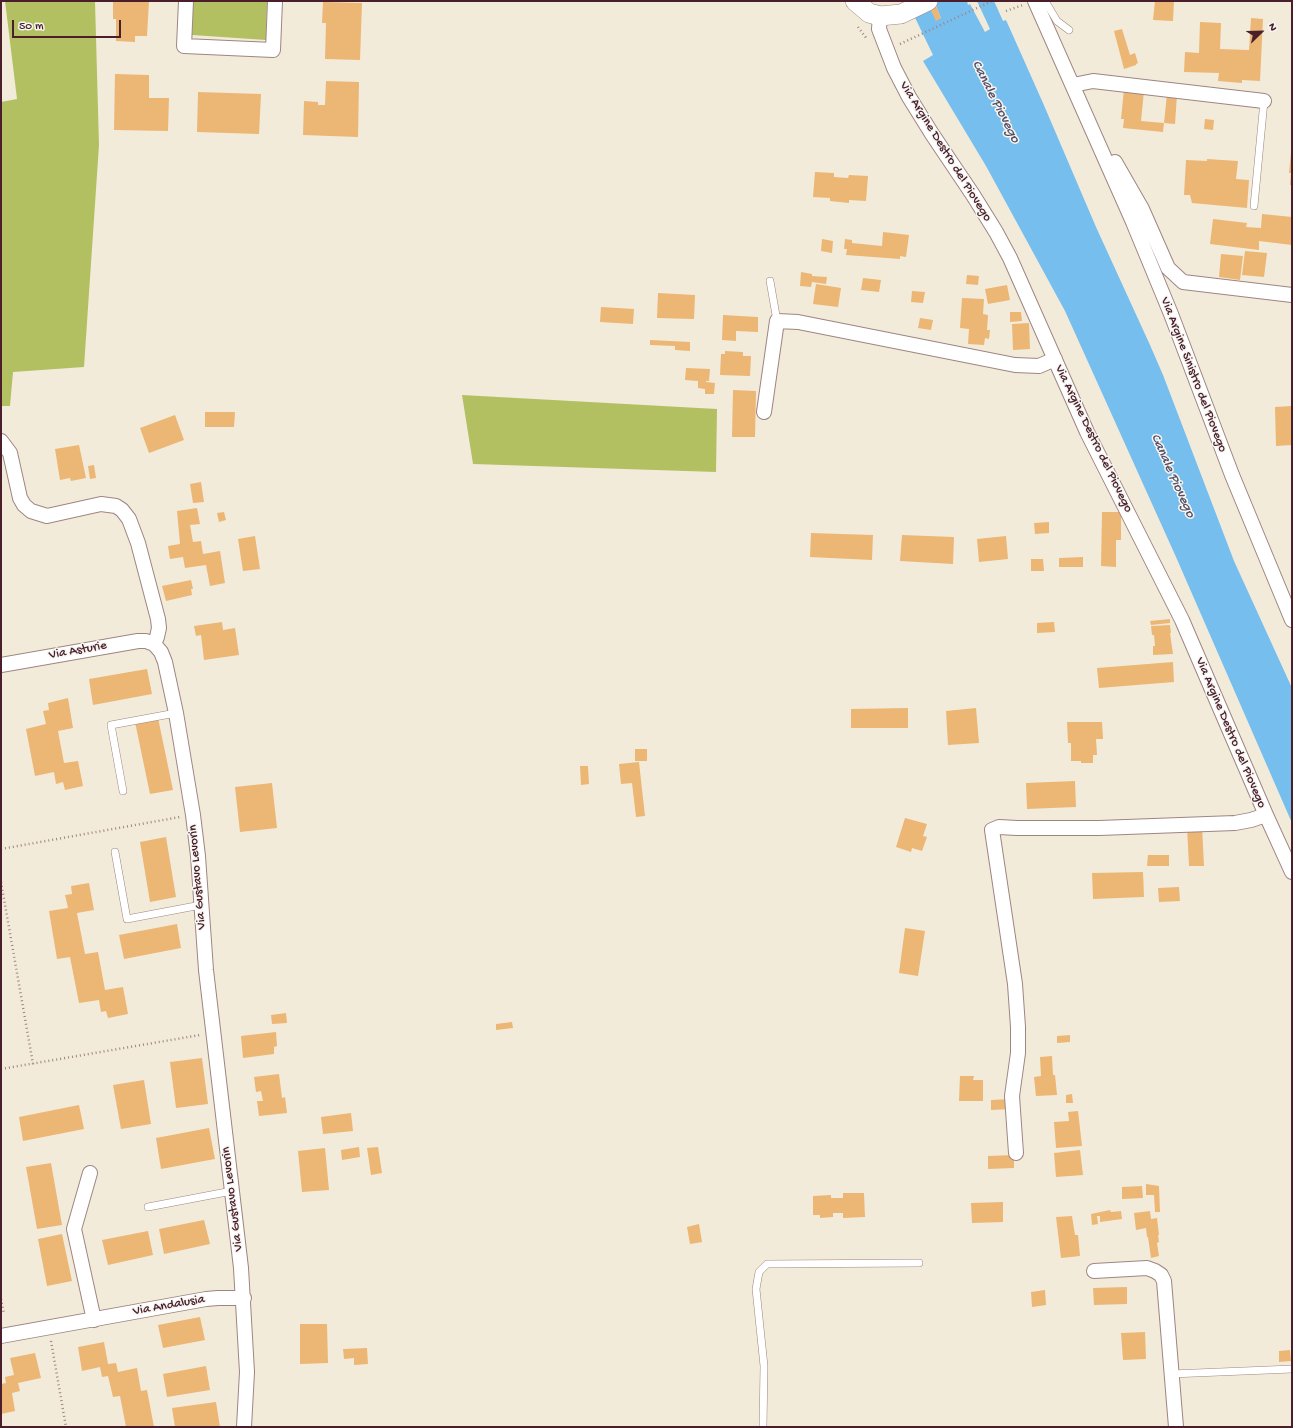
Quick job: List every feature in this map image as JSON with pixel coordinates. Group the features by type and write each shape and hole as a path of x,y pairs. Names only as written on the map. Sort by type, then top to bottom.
{"street":[{"path":"186,1 184,46 273,50 276,1"},
{"path":"854,1 869,13 880,16 901,14 928,1"},
{"name":"Via Argine Sinistro del Piovego","path":"1035,1 1093,131 1171,314 1232,475 1292,620"},
{"name":"Via Argine Destro del Piovego","path":"880,16 879,29 897,74 909,97 996,232 1010,258 1087,432 1182,620 1292,872"},
{"path":"1073,85 1093,81 1264,100"},
{"name":"Via Argine Sinistro del Piovego","path":"1093,131 1109,152 1142,209 1168,268 1183,282 1292,295"},
{"path":"764,412 777,321 798,322 1015,365 1039,366 1055,359"},
{"path":"1,441 10,453 20,498 24,505 32,511 47,516 101,504 116,506 122,510 128,519 138,543 158,619 157,637 154,644"},
{"name":"Via Asturie","path":"1,665 133,642 146,641 154,644"},
{"name":"Via Gustavo Levorin","path":"154,644 161,652 165,662 176,713 193,815 206,970 244,1298 247,1372 244,1427"},
{"path":"1016,1153 1012,1096 1018,1053 1015,984 992,830 999,827 1099,828 1235,824 1266,815"},
{"path":"90,1173 74,1229 94,1320"},
{"path":"1094,1271 1147,1268 1161,1275 1166,1288 1176,1427"},
{"name":"Via Andalusia","path":"1,1336 218,1298 244,1298"}],"lane":[{"path":"1045,1 1057,20 1069,30"},
{"path":"1254,206 1264,100"},
{"path":"770,281 777,321"},
{"path":"123,791 111,725 176,713"},
{"path":"115,852 127,919 201,905"},
{"path":"148,1207 232,1191"},
{"path":"763,1427 764,1366 756,1289 759,1272 768,1264 919,1263"},
{"path":"1171,1374 1292,1369"}],"path":[{"path":"898,45 992,1"},
{"path":"854,21 869,42"},
{"path":"1,848 186,816"},
{"path":"1,882 33,1064"},
{"path":"1,1069 205,1034"},
{"path":"1,1299 4,1314"},
{"path":"52,1341 66,1427"}],"green space":[{"path":"5,1 95,1 99,145 84,367 13,372 10,406 1,406 1,102 17,99"},
{"path":"193,1 267,1 266,40 192,35"},
{"path":"462,395 717,409 716,472 473,464"}],"water":[{"name":"Canale Piovego","path":"907,1 927,1 936,20 941,18 934,1 967,1 985,32 990,29 977,1 994,1 1003,21 1006,20 1096,227 1163,375 1234,561 1292,688 1292,823 1176,557 1065,311 986,166 923,61 933,55"}],"building":[{"path":"113,1 149,1 147,36 135,36 135,42 116,41 116,19 113,19"},
{"path":"934,1 941,18 936,21 928,3"},
{"path":"1155,1 1174,1 1173,21 1153,20"},
{"path":"323,2 362,3 360,60 325,59 326,23 322,23"},
{"path":"1251,18 1263,19 1260,81 1242,80 1242,83 1218,81 1219,73 1184,72 1185,52 1199,53 1200,22 1221,23 1220,49 1249,50"},
{"path":"1122,29 1130,55 1135,53 1138,63 1124,69 1114,31"},
{"path":"115,74 149,75 149,98 169,98 168,131 114,130"},
{"path":"326,81 359,82 358,137 303,135 304,101 318,102 318,105 325,105"},
{"path":"1124,89 1144,91 1141,121 1164,123 1163,132 1123,128 1124,119 1121,119"},
{"path":"198,92 261,94 259,134 197,132"},
{"path":"1167,94 1177,95 1175,124 1164,123"},
{"path":"1205,119 1214,120 1213,130 1204,129"},
{"path":"1291,153 1292,185 1290,185 1291,173 1289,173"},
{"path":"1207,159 1238,161 1236,179 1249,180 1247,208 1192,203 1190,195 1184,195 1186,160 1207,161"},
{"path":"815,172 834,173 834,177 848,178 849,175 868,176 866,201 849,200 849,203 830,201 830,198 813,197"},
{"path":"1262,214 1292,217 1292,245 1259,241 1259,250 1210,244 1213,219 1247,223 1246,227 1261,228"},
{"path":"883,232 909,235 906,257 900,256 900,259 846,255 847,249 844,249 845,239 852,240 852,243 882,246"},
{"path":"822,239 833,241 832,253 821,251"},
{"path":"1245,251 1267,253 1264,277 1242,275"},
{"path":"1221,254 1243,256 1240,280 1219,277"},
{"path":"801,272 812,274 812,276 827,277 826,284 812,282 811,287 800,286"},
{"path":"967,275 979,276 978,285 966,284"},
{"path":"863,278 881,280 879,292 861,290"},
{"path":"816,284 841,288 838,307 813,304"},
{"path":"1007,285 1010,300 988,304 985,289"},
{"path":"912,291 925,292 923,303 911,302"},
{"path":"658,293 695,295 694,319 657,318"},
{"path":"962,298 984,299 983,314 988,315 987,330 990,330 989,339 985,338 984,345 968,344 969,329 960,328"},
{"path":"601,307 634,309 633,324 600,322"},
{"path":"1010,312 1021,312 1022,321 1010,322"},
{"path":"723,315 758,317 758,332 736,331 736,341 722,340"},
{"path":"920,318 933,320 931,330 918,328"},
{"path":"1029,323 1030,349 1013,350 1012,324"},
{"path":"650,340 690,342 690,351 675,350 675,346 650,345"},
{"path":"725,351 743,352 743,356 751,356 750,376 720,375 721,354 725,354"},
{"path":"686,368 710,369 709,381 706,382 715,383 714,394 705,394 705,389 698,388 698,381 685,380"},
{"path":"733,390 756,391 755,437 732,437"},
{"path":"1292,406 1292,445 1276,446 1275,407"},
{"path":"205,412 235,412 234,427 205,427"},
{"path":"175,415 184,440 149,453 140,428"},
{"path":"79,445 86,478 71,481 70,478 60,480 55,449"},
{"path":"94,465 96,478 90,479 88,466"},
{"path":"201,482 204,502 193,503 190,484"},
{"path":"197,508 200,524 190,525 193,542 201,541 203,554 220,551 225,583 210,586 206,565 185,568 183,557 170,559 168,546 180,544 177,511"},
{"path":"224,512 226,520 219,522 217,513"},
{"path":"1102,512 1121,512 1121,540 1116,540 1116,567 1101,566"},
{"path":"1049,522 1049,533 1035,534 1034,523"},
{"path":"811,533 873,535 872,560 810,557"},
{"path":"902,535 954,537 953,564 900,561"},
{"path":"255,536 260,569 243,571 238,539"},
{"path":"1006,536 1008,559 979,562 977,539"},
{"path":"1083,557 1083,567 1059,567 1059,558"},
{"path":"1031,559 1043,559 1044,571 1031,571"},
{"path":"191,580 193,589 191,589 192,595 166,601 162,586"},
{"path":"1170,619 1170,623 1151,625 1150,621"},
{"path":"222,622 223,630 235,628 239,655 204,660 201,635 196,636 194,626"},
{"path":"1054,622 1055,632 1037,633 1037,623"},
{"path":"1170,625 1173,654 1153,655 1153,646 1155,646 1151,626"},
{"path":"1173,662 1174,682 1099,688 1097,668"},
{"path":"147,669 152,694 93,705 89,679"},
{"path":"68,698 73,728 58,731 64,763 78,761 83,786 65,790 63,782 56,784 54,772 35,776 26,729 46,724 43,711 49,710 48,703"},
{"path":"908,708 908,728 851,728 851,709"},
{"path":"976,708 979,743 948,745 946,711"},
{"path":"158,718 173,790 150,794 135,722"},
{"path":"1067,722 1102,722 1103,739 1096,739 1097,755 1093,755 1093,763 1071,761 1071,743 1068,743"},
{"path":"635,749 647,749 647,761 635,761"},
{"path":"639,762 645,816 636,817 632,783 621,784 619,764"},
{"path":"580,766 588,766 589,784 581,785"},
{"path":"1075,781 1076,807 1027,809 1026,783"},
{"path":"272,783 277,828 240,832 235,787"},
{"path":"905,818 927,824 923,836 927,837 922,851 912,848 911,852 896,847"},
{"path":"1202,826 1204,866 1189,866 1187,827"},
{"path":"166,837 176,897 150,902 140,842"},
{"path":"1148,855 1169,855 1169,866 1147,866"},
{"path":"1143,872 1144,897 1093,899 1092,873"},
{"path":"89,883 94,910 77,913 85,954 98,952 105,990 123,987 128,1014 108,1018 106,1011 101,1012 99,1000 79,1003 70,957 57,959 49,911 68,908 65,895 72,894 71,886"},
{"path":"1179,887 1180,901 1159,902 1158,888"},
{"path":"177,924 181,948 124,959 119,935"},
{"path":"905,928 925,931 918,976 899,973"},
{"path":"286,1013 287,1023 272,1024 271,1015"},
{"path":"512,1022 513,1028 496,1030 496,1024"},
{"path":"276,1032 277,1046 274,1047 274,1054 243,1058 241,1036"},
{"path":"1070,1035 1070,1042 1057,1043 1057,1036"},
{"path":"1052,1056 1053,1075 1055,1075 1057,1095 1036,1096 1034,1077 1041,1076 1040,1057"},
{"path":"202,1058 208,1104 176,1108 170,1062"},
{"path":"279,1074 282,1098 285,1097 287,1113 259,1116 257,1101 263,1101 261,1091 256,1092 254,1077"},
{"path":"960,1076 974,1076 973,1080 983,1080 983,1101 959,1101"},
{"path":"144,1080 151,1124 121,1129 113,1085"},
{"path":"1072,1094 1073,1103 1066,1103 1066,1095"},
{"path":"1011,1099 1011,1109 991,1110 991,1100"},
{"path":"79,1105 84,1129 23,1141 19,1117"},
{"path":"1078,1111 1082,1146 1056,1148 1054,1122 1069,1121 1068,1112"},
{"path":"351,1113 353,1131 323,1134 321,1117"},
{"path":"209,1128 215,1159 161,1169 156,1138"},
{"path":"359,1147 360,1157 342,1160 341,1150"},
{"path":"378,1147 382,1173 371,1175 367,1148"},
{"path":"325,1148 329,1190 302,1192 298,1151"},
{"path":"1080,1150 1083,1175 1056,1177 1054,1153"},
{"path":"1014,1155 1014,1168 988,1169 988,1156"},
{"path":"51,1163 62,1225 37,1229 26,1167"},
{"path":"1146,1184 1159,1186 1160,1212 1155,1212 1154,1195 1146,1195"},
{"path":"1142,1186 1143,1198 1122,1199 1122,1187"},
{"path":"843,1193 864,1193 865,1217 843,1218 843,1213 833,1213 833,1217 820,1218 820,1215 813,1215 813,1196 831,1195 831,1198 843,1198"},
{"path":"1003,1202 1003,1222 972,1223 971,1203"},
{"path":"1110,1210 1111,1212 1121,1211 1122,1219 1100,1222 1100,1216 1097,1216 1098,1224 1092,1225 1091,1214"},
{"path":"1150,1211 1151,1219 1157,1218 1159,1235 1159,1242 1157,1243 1159,1256 1151,1258 1146,1228 1136,1230 1134,1213"},
{"path":"1072,1216 1075,1235 1078,1235 1080,1256 1061,1258 1056,1217"},
{"path":"204,1220 210,1244 164,1254 159,1229"},
{"path":"699,1224 702,1242 690,1244 687,1227"},
{"path":"148,1231 153,1255 108,1265 102,1240"},
{"path":"62,1234 72,1281 47,1286 38,1239"},
{"path":"1127,1287 1127,1304 1094,1305 1093,1288"},
{"path":"1045,1290 1046,1305 1032,1307 1031,1292"},
{"path":"200,1317 205,1340 163,1348 158,1325"},
{"path":"300,1324 327,1324 328,1363 300,1364"},
{"path":"1145,1332 1146,1359 1123,1360 1121,1333"},
{"path":"104,1342 108,1364 116,1363 118,1372 137,1368 141,1391 147,1390 154,1427 126,1427 120,1396 113,1397 108,1376 102,1377 100,1367 82,1371 78,1347"},
{"path":"367,1348 368,1364 354,1365 354,1358 344,1359 343,1349"},
{"path":"1290,1350 1291,1361 1279,1362 1279,1351"},
{"path":"35,1353 41,1378 18,1383 20,1391 12,1393 15,1411 1,1414 1,1384 6,1383 5,1377 14,1375 10,1358"},
{"path":"206,1366 210,1390 167,1397 163,1374"},
{"path":"216,1402 220,1427 175,1427 172,1408"}]}
